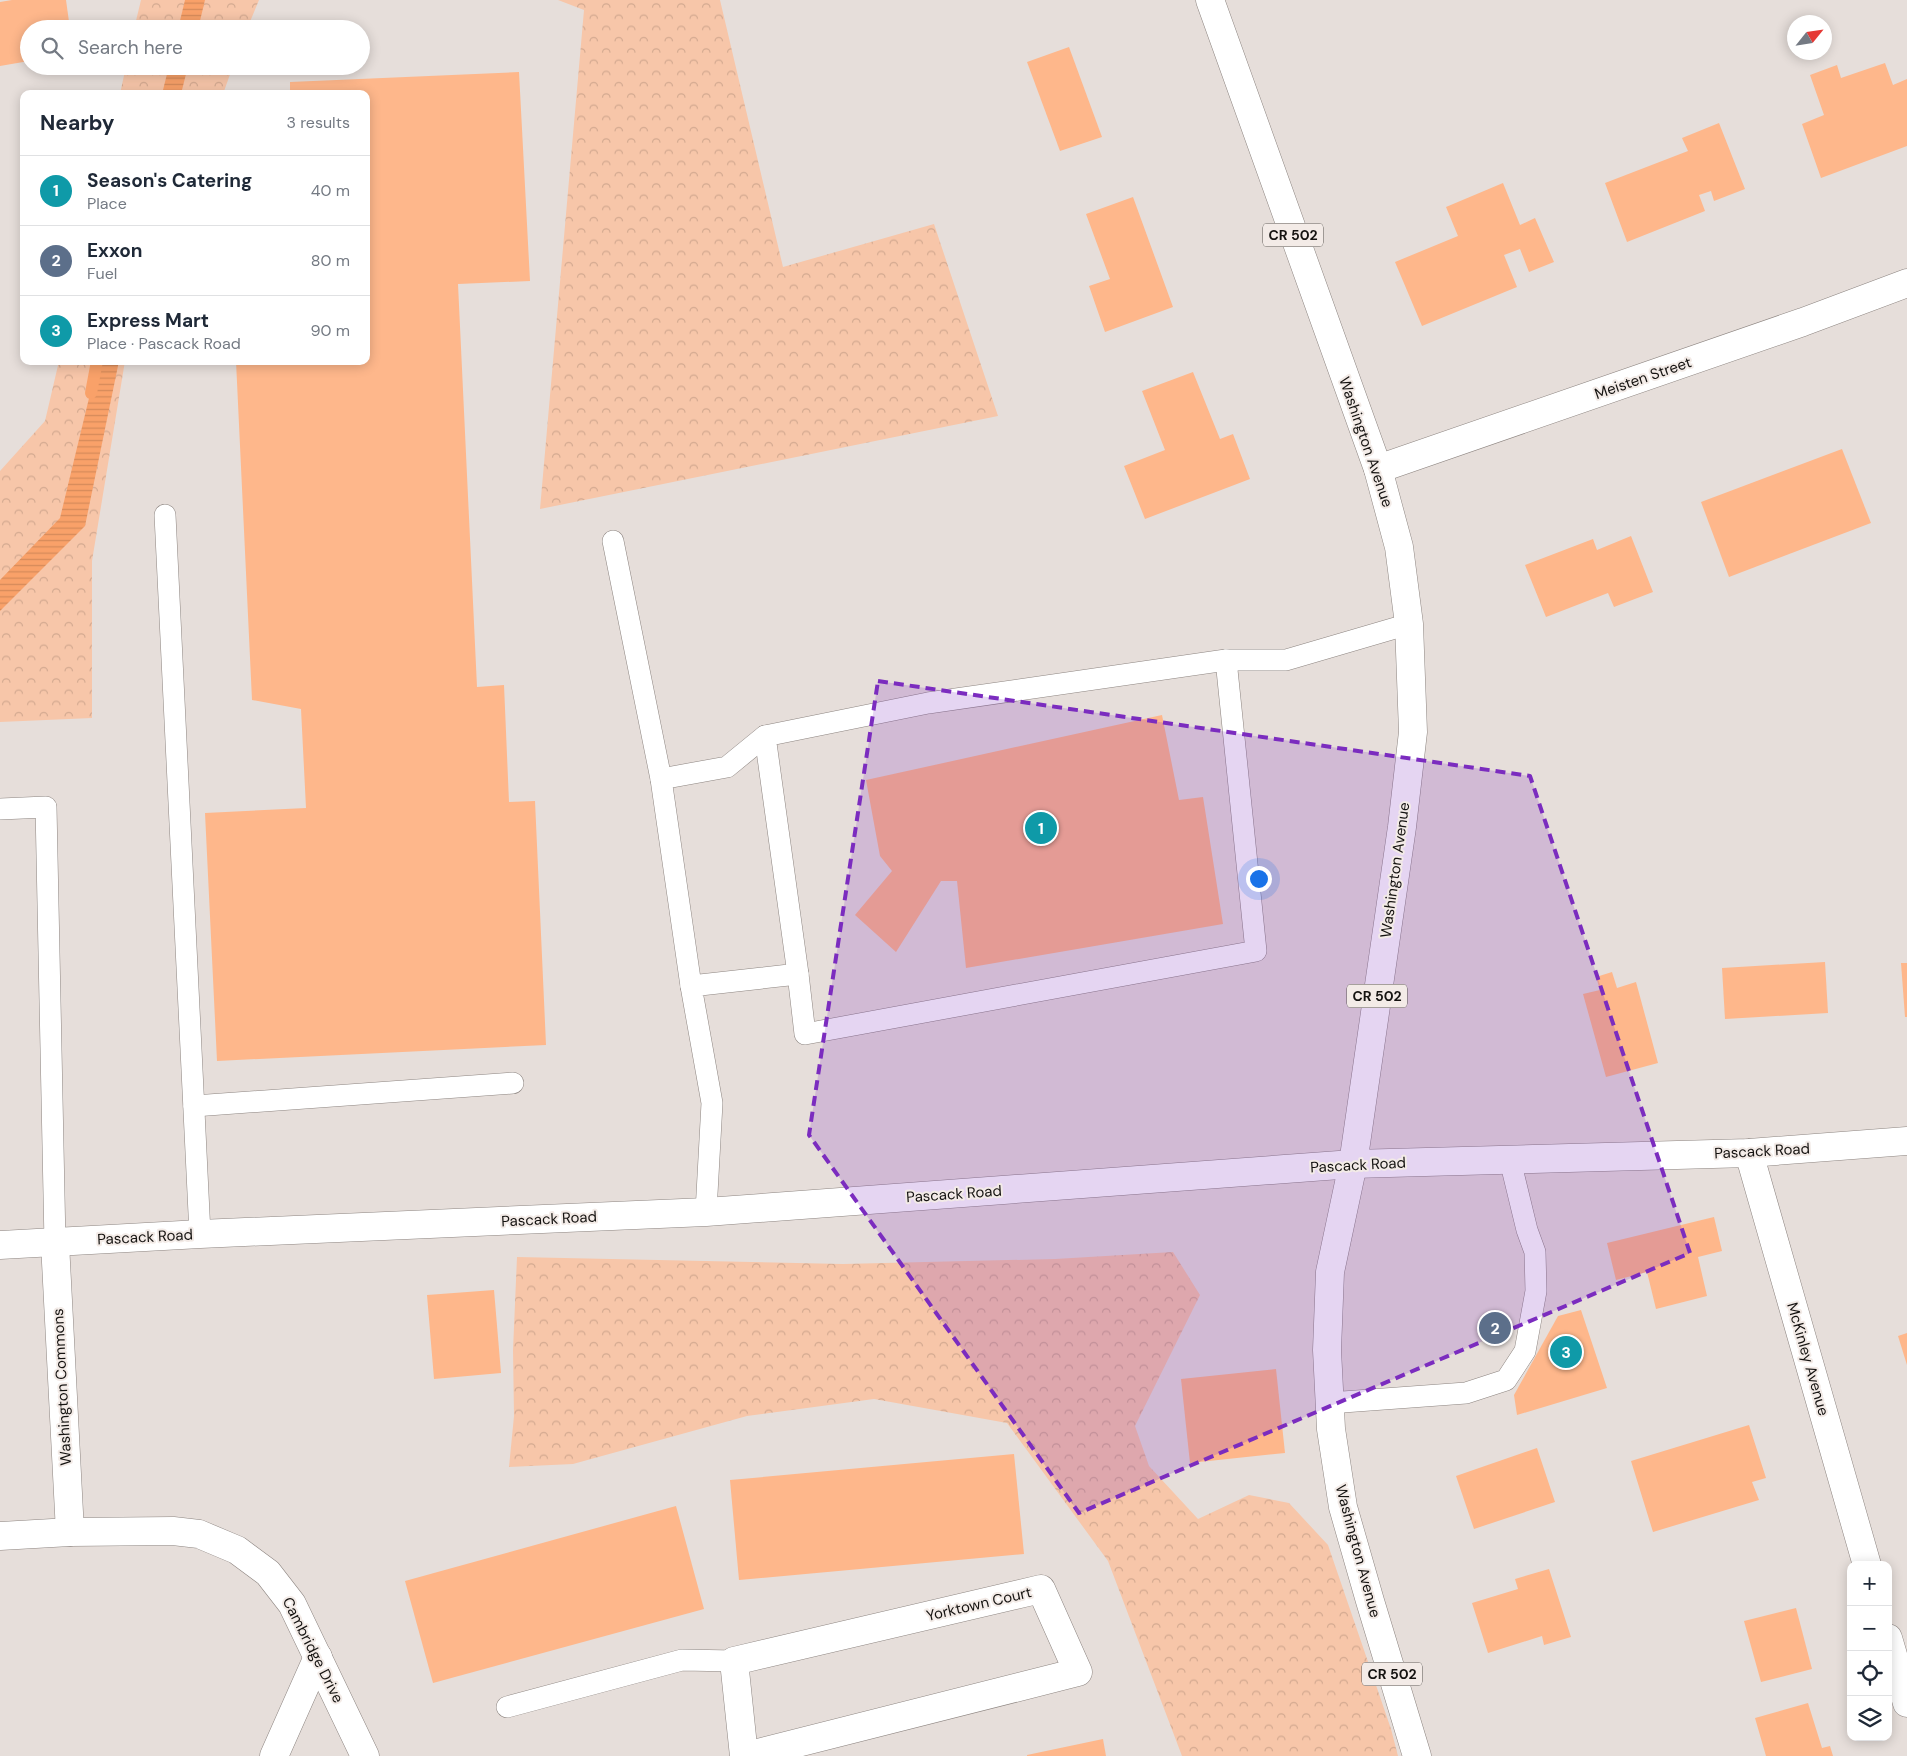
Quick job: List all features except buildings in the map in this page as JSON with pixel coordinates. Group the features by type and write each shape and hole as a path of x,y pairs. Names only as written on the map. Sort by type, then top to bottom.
{"street":[{"name":"Washington Avenue","path":"1210,0 1378,469 1399,547 1409,624 1413,732 1402,827 1353,1164 1330,1272 1327,1350 1331,1429 1343,1506 1417,1756"},
{"name":"Meisten Street","path":"1378,469 1803,322 1907,283"},
{"name":"Pascack Road","path":"0,1245 200,1234 706,1212 1353,1164 1749,1153 1907,1141"},
{"name":"McKinley Avenue","path":"1749,1153 1866,1561"},
{"name":"Washington Commons","path":"54,1243 70,1532"},
{"name":"Cambridge Drive","path":"0,1536 70,1532 173,1531 199,1534 237,1550 268,1573 292,1604 365,1756"},
{"name":"Yorktown Court","path":"1041,1589 1078,1672 745,1756 734,1661 1041,1589"},
{"path":"1892,1651 1907,1703"},
{"path":"274,1756 318,1657"}],"lane":[{"path":"165,515 200,1234"},
{"path":"613,541 661,779 691,986 712,1103 706,1212"},
{"path":"661,779 727,767 765,736 928,703 1226,660 1286,660 1409,624"},
{"path":"765,736 805,1034 1256,951 1226,660"},
{"path":"0,809 46,808 54,1243"},
{"path":"691,986 798,974"},
{"path":"194,1106 513,1083"},
{"path":"1329,1403 1466,1393 1506,1380 1525,1351 1536,1291 1534,1252 1510,1160"},
{"path":"507,1707 682,1660 734,1661"}],"highlighted area":[{"path":"878,681 1530,776 1690,1253 1079,1513 809,1135"}],"green space":[{"path":"141,0 259,0 251,20 136,20"},
{"path":"558,0 720,0 783,267 934,224 998,416 540,509 584,10"},
{"path":"124,75 230,75 224,90 121,90"},
{"path":"58,365 124,365 92,561 92,718 0,722 0,471 45,421"},
{"path":"1173,1252 1200,1295 1135,1426 1149,1466 1198,1519 1249,1495 1289,1503 1328,1545 1391,1729 1398,1756 1182,1756 1108,1561 1007,1423 874,1399 747,1416 573,1464 509,1467 514,1416 513,1350 517,1257 843,1264 1055,1259"}],"shaded area":[{"path":"185,0 205,0 200,20 180,20"},
{"path":"167,75 186,75 182,90 163,90"},
{"path":"97,365 118,365 85,526 0,611 0,580 60,518"}],"waterway":[{"path":"91,393 96,365"}],"place":[{"name":"Season's Catering","path":"1041,828"},
{"name":"Exxon","path":"1495,1328"},
{"name":"Express Mart","path":"1566,1352"}]}
